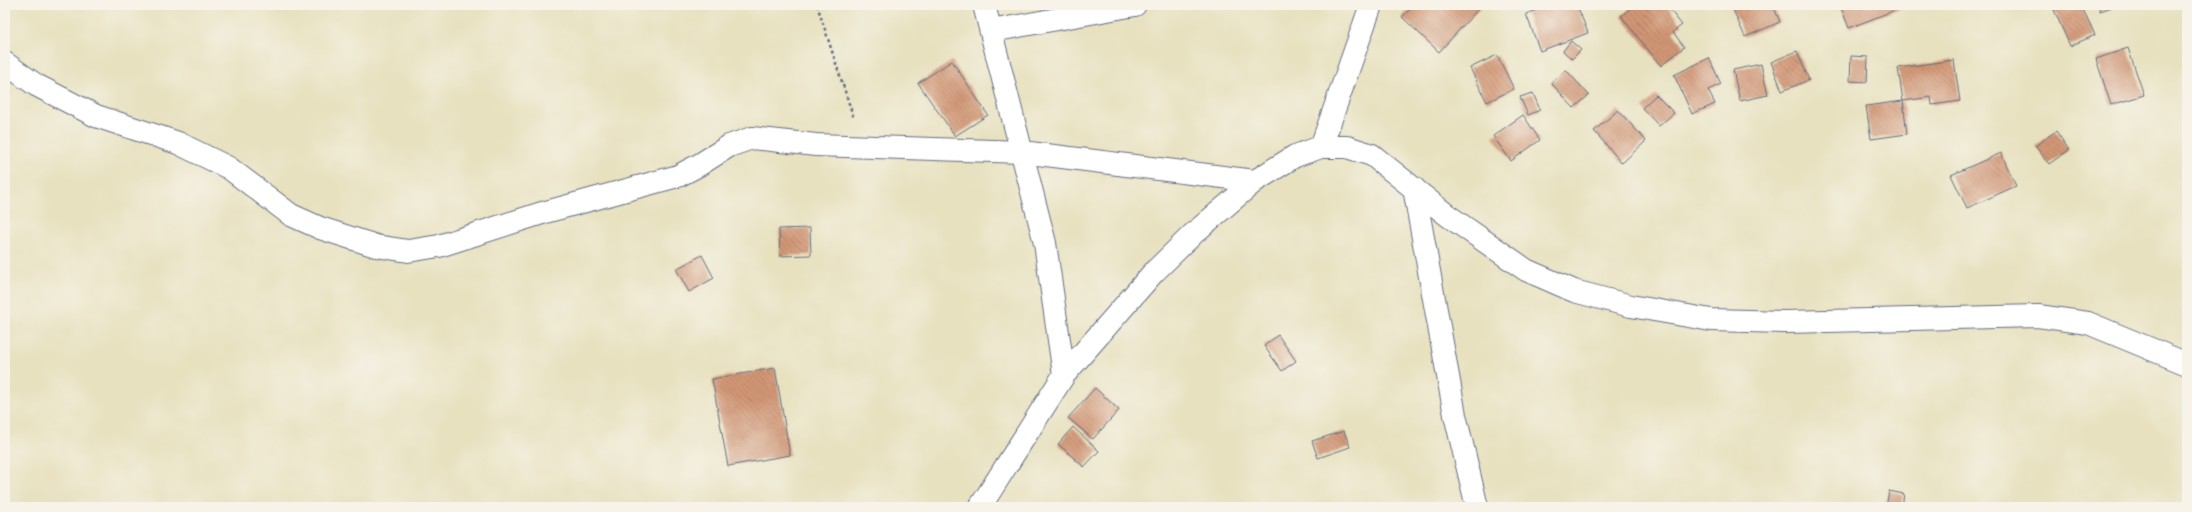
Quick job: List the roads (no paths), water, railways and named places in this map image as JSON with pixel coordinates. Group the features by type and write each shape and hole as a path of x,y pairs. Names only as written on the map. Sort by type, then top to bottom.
{"street":[{"path":"984,5 1045,243 1064,375"},
{"path":"991,31 1135,5"},
{"path":"1320,147 1371,5"},
{"path":"5,63 36,85 96,116 178,143 229,168 265,198 298,219 320,228 376,246 408,250 439,246 542,213 678,176 729,146 752,138 816,145 1022,152 1255,181"},
{"path":"980,507 1064,375 1153,273 1193,234 1255,181 1295,156 1320,147 1347,147 1372,155 1447,214 1526,270 1574,291 1631,306 1718,320 1786,322 2038,316 2088,323 2187,364"},
{"path":"1414,188 1455,415 1477,507"}]}
